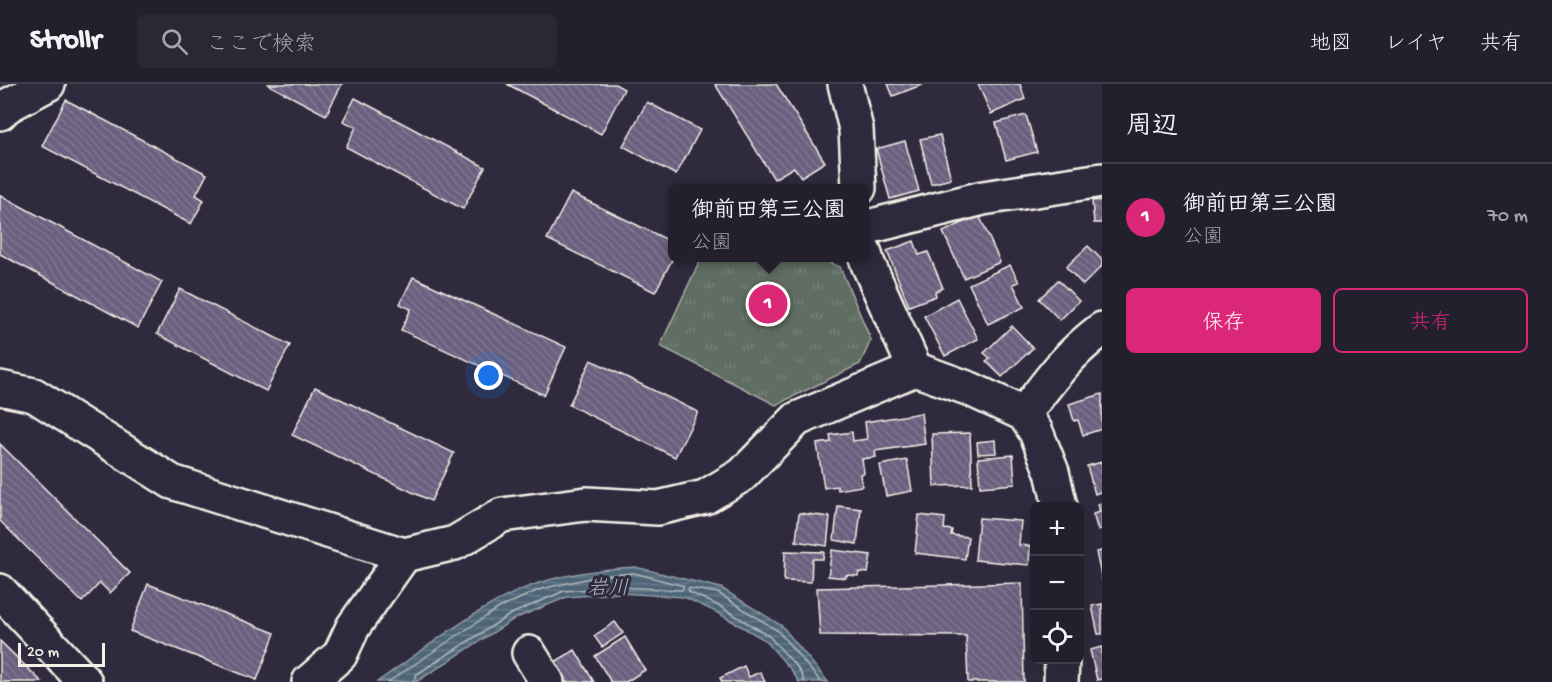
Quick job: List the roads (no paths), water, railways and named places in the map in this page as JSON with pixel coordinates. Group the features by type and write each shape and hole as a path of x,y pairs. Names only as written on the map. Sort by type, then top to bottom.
{"street":[{"path":"0,113 7,106 48,84"},
{"path":"845,84 856,129 859,184"},
{"path":"869,227 983,198 1102,180"},
{"path":"867,262 915,369"},
{"path":"1024,414 1080,345 1102,329"},
{"path":"0,388 34,395 172,482 404,555 455,543 502,515 586,504 658,508 705,497 742,475 797,419 915,369 970,389 1024,414 1036,432 1052,472 1059,502"},
{"path":"309,682 340,655 353,627 404,555"},
{"path":"0,591 85,682"},
{"path":"529,654 547,682"},
{"path":"1061,682 1062,664"}],"water":[{"name":"岩川","path":"635,567 721,588 782,626 828,682 799,682 765,640 718,613 684,597 619,593 567,597 514,619 416,682 377,682 475,614 517,591 575,574"}],"place":[{"name":"御前田第三公園","path":"768,304"}]}
